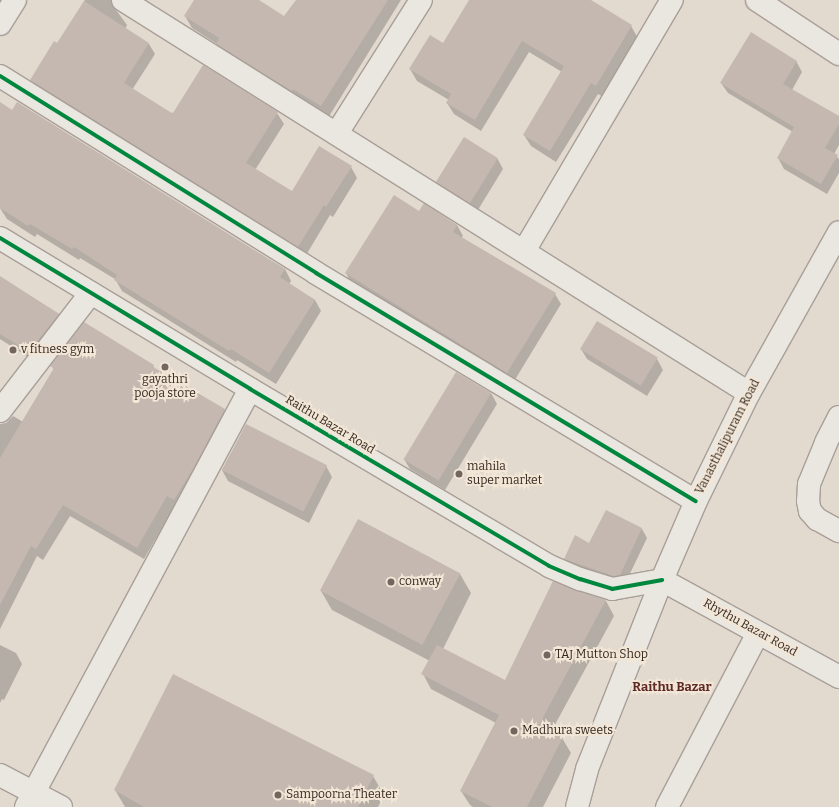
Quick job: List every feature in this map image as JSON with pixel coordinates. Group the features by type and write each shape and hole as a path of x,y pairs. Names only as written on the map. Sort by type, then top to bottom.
{"street":[{"path":"0,24 15,0"},
{"path":"123,0 150,7 336,133 749,393"},
{"path":"336,133 421,0"},
{"path":"524,251 672,0"},
{"path":"757,0 839,54"},
{"path":"0,76 316,273 696,501"},
{"name":"Vanasthalipuram Road","path":"577,807 587,768 662,580 696,501 749,393 839,232"},
{"name":"Raithu Bazar Road","path":"0,238 250,389 549,566 580,579 612,589 662,580"},
{"path":"0,411 91,293"},
{"path":"30,800 250,389"},
{"path":"839,417 826,443 809,484 808,501 810,511 817,519 839,531"},
{"name":"Rhythu Bazar Road","path":"662,580 839,676"},
{"path":"667,807 758,633"},
{"path":"0,775 30,800 61,807"}],"building":[{"path":"194,0 259,0 284,16 296,0 388,0 321,106 293,89 292,91 216,44 219,38 184,16"},
{"path":"469,0 591,0 632,25 596,86 591,83 550,151 523,135 564,66 522,41 475,120 446,103 451,94 409,69 430,35 443,43"},
{"path":"84,1 149,43 124,83 170,112 173,113 203,65 278,112 246,163 292,191 319,146 352,166 326,207 324,205 298,247 30,80 54,41 57,43"},
{"path":"751,32 797,61 783,84 839,116 839,124 825,148 838,155 821,184 777,158 794,127 720,83"},
{"path":"0,102 12,110 17,102 285,269 280,277 315,300 269,373 231,349 229,351 114,280 117,275 74,247 72,249 30,224 28,226 0,208"},
{"path":"464,137 498,158 470,203 436,182"},
{"path":"394,195 419,211 424,203 457,225 453,232 556,293 507,373 345,273"},
{"path":"0,276 59,314 29,352 0,334"},
{"path":"597,321 658,358 641,386 580,349"},
{"path":"84,322 154,365 153,367 225,409 193,469 174,500 167,496 137,548 63,505 36,549 31,546 0,605 0,458 54,368 50,366"},
{"path":"456,372 491,393 439,481 403,459"},
{"path":"246,424 327,465 303,512 222,470"},
{"path":"606,510 642,528 620,575 613,576 564,559 575,535 589,543"},
{"name":"conway","path":"358,519 460,573 422,645 320,591"},
{"path":"553,581 606,600 539,725 563,737 527,807 492,807 460,791 499,715 421,674 437,645 505,680"},
{"path":"173,674 374,775 358,807 144,807 114,790"}],"cycle path":[{"path":"0,76 316,273 696,501"},
{"path":"0,238 250,389 549,566 580,579 612,589 662,580"}],"place":[{"name":"v fitness gym","path":"13,350"},
{"name":"gayathri pooja store","path":"165,367"},
{"name":"mahila super market","path":"459,474"},
{"name":"conway","path":"391,582"},
{"name":"TAJ Mutton Shop","path":"547,655"},
{"name":"Madhura sweets","path":"514,731"},
{"name":"Sampoorna Theater","path":"278,795"}],"district":[{"name":"Raithu Bazar","path":"672,687"}]}
